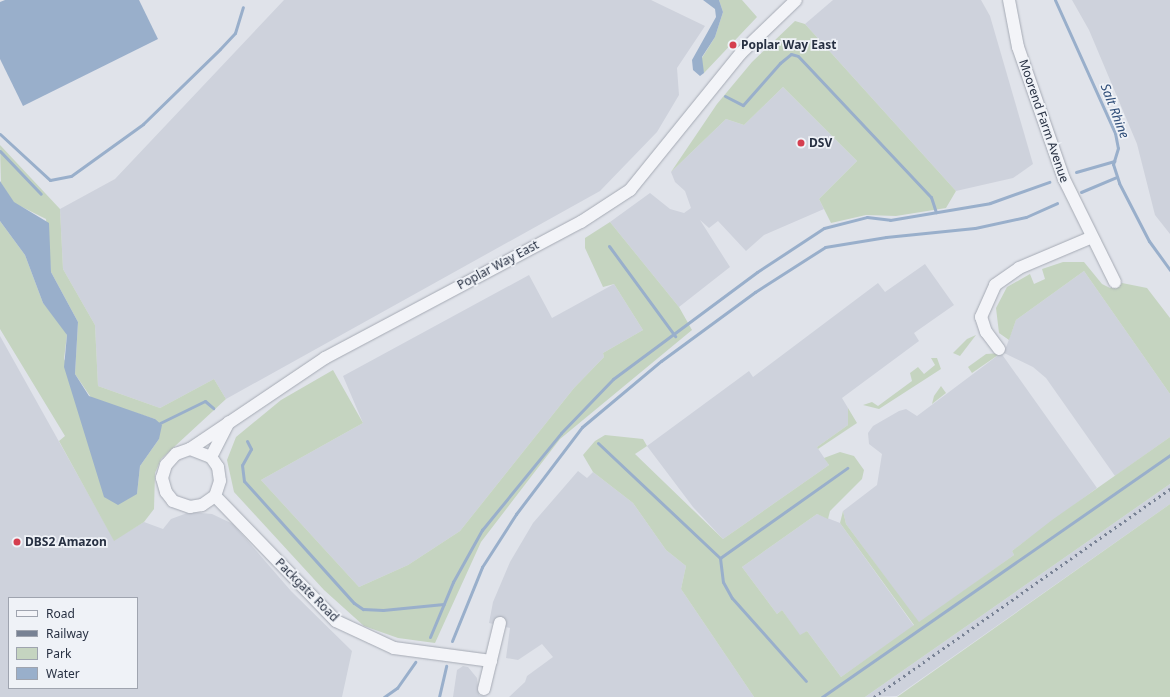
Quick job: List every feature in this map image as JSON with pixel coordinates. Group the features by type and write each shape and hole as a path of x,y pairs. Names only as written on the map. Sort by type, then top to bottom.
{"street":[{"name":"Poplar Way East","path":"215,496 202,505 190,508 173,501 166,492 162,478 166,465 176,454 190,449 230,419 325,358 581,222 630,190 741,52 796,0"},
{"name":"Moorend Farm Avenue","path":"1009,0 1018,47 1047,133 1090,238 1115,282"},
{"path":"999,349 986,332 981,317 995,285 1019,268 1090,238"},
{"path":"211,457 230,419"},
{"path":"190,449 211,457 218,467 220,481 215,496"},
{"name":"Packgate Road","path":"215,496 336,621 394,648 491,661"},
{"path":"484,689 500,623"}],"shaded area":[{"path":"284,0 651,0 705,26 677,68 679,95 657,132 600,191 226,399 214,379 160,408 98,386 95,325 63,269 60,209 115,179"},
{"path":"833,0 981,0 990,16 1033,164 1013,178 956,191 805,24"},
{"path":"1072,0 1170,0 1170,234 1155,215 1137,144 1089,30"},
{"path":"783,87 857,161 819,199 824,209 764,235 746,251 718,221 709,228 700,220 730,267 679,307 610,222 650,193 670,209 684,213 691,208 685,191 675,182 671,172 726,119 744,125"},
{"path":"925,264 954,305 914,333 919,341 842,398 848,408 848,425 817,447 829,465 723,539 693,507 647,446 749,371 753,377 878,283 885,292"},
{"path":"1084,271 1170,394 1170,437 1115,476 1046,378 1033,367 1004,353 1016,320"},
{"path":"529,275 552,318 614,284 643,330 603,353 604,357 574,388 460,531 408,565 359,587 261,480 363,423 343,376"},
{"path":"0,336 114,540 144,522 163,529 171,519 190,512 212,514 233,524 291,591 352,651 342,697 0,697"},
{"path":"1001,353 1097,488 1012,551 1014,555 919,623 846,524 843,511 877,485 882,454 869,444 868,433 873,426 899,411 906,409 917,416"},
{"path":"578,471 587,478 593,472 633,503 666,550 686,566 681,589 754,697 509,697 525,682 527,676 553,657 542,644 518,660 506,658 510,628 489,623 493,602 510,562 533,523"},
{"path":"1170,484 1170,504 897,696 865,697"},
{"path":"817,514 840,523 914,626 841,677 807,631 800,636 782,610 777,614 742,567"},
{"path":"463,666 468,667 477,678 479,695 488,697 453,697 457,670"}],"green space":[{"path":"719,0 742,0 757,17 704,73 700,61 715,37 723,12"},
{"path":"795,21 805,24 956,191 946,208 896,216 866,215 831,223 819,199 857,161 783,87 744,125 726,119 671,172 717,104 752,62"},
{"path":"0,145 60,209 63,269 95,325 98,386 160,408 214,379 226,399 161,459 155,473 154,509 144,522 114,541 59,441 65,436 0,329 0,221 25,255 43,303 64,328 67,335 64,359 137,494 140,466 159,439 155,419 92,399 75,374 78,322 51,272 46,219 14,203 1,183"},
{"path":"610,222 679,307 692,330 560,439 481,542 435,643 398,638 364,626 324,590 234,492 227,460 236,437 281,400 333,370 363,423 261,480 359,587 408,565 460,531 574,388 604,357 603,353 643,330 614,284 603,287 585,248 585,238"},
{"path":"1063,262 1084,262 1102,284 1110,288 1122,283 1147,288 1170,318 1170,394 1084,271 1016,320 1009,340 999,333 996,308 1007,287 1030,274 1034,284 1045,279 1042,269"},
{"path":"976,335 960,356 953,353 967,339"},
{"path":"1001,353 972,373 968,367 986,354"},
{"path":"931,358 937,358 941,369 879,409 863,405 872,402 878,406 912,381 910,373 918,367 924,374 935,365"},
{"path":"941,386 946,393 932,404 934,396"},
{"path":"848,408 857,423 818,449 817,447 848,425"},
{"path":"605,435 643,439 647,446 635,454 723,539 829,465 824,458 840,452 854,456 864,470 862,479 830,511 828,519 817,514 742,567 777,614 782,610 800,635 807,631 841,677 914,625 840,523 843,511 846,524 919,622 1014,555 1012,551 1052,520 1170,437 1170,484 865,697 754,697 681,589 686,566 666,550 633,503 593,472 583,455 595,441"},
{"path":"1170,504 1170,697 897,697 1068,576"}],"water":[{"path":"5,0 139,0 158,39 23,106 0,59 0,2"},
{"path":"703,0 719,0 723,12 715,37 702,57 704,73 700,76 693,70 692,60 716,17 715,9"},
{"path":"0,181 14,202 49,223 51,272 78,322 75,374 89,396 155,419 162,425 159,439 140,466 137,494 118,505 104,497 64,367 67,335 43,303 25,255 0,221"}],"waterway":[{"name":"Salt Rhine","path":"1055,0 1115,133 1118,148 1113,164 1119,183 1149,241 1170,270"},
{"path":"0,134 50,180 71,176 143,124 220,49 235,33 243,7"},
{"path":"725,96 743,105 780,63 791,54 798,56 931,197 936,212"},
{"path":"0,151 41,194"},
{"path":"1076,172 1114,161"},
{"path":"1081,192 1117,177"},
{"path":"430,637 453,582 482,530 561,433 613,379 757,272 824,228 867,217 890,220 990,203 1049,182"},
{"path":"452,641 482,567 516,514 582,427 661,361 755,292 825,247 886,237 975,228 1026,217 1057,203"},
{"path":"609,246 675,336"},
{"path":"160,423 205,401 213,408"},
{"path":"247,441 251,449 242,465 244,481 354,603 363,609 383,610 444,604"},
{"path":"598,443 720,558 723,582 732,598 806,681"},
{"path":"822,697 1170,455"},
{"path":"720,558 847,468"},
{"path":"384,697 397,688 415,662"},
{"path":"439,697 446,666"}],"railway":[{"path":"874,697 1170,489"}],"place":[{"name":"Poplar Way East","path":"733,45"},
{"name":"DSV","path":"801,143"},
{"name":"DBS2 Amazon","path":"17,542"}]}
